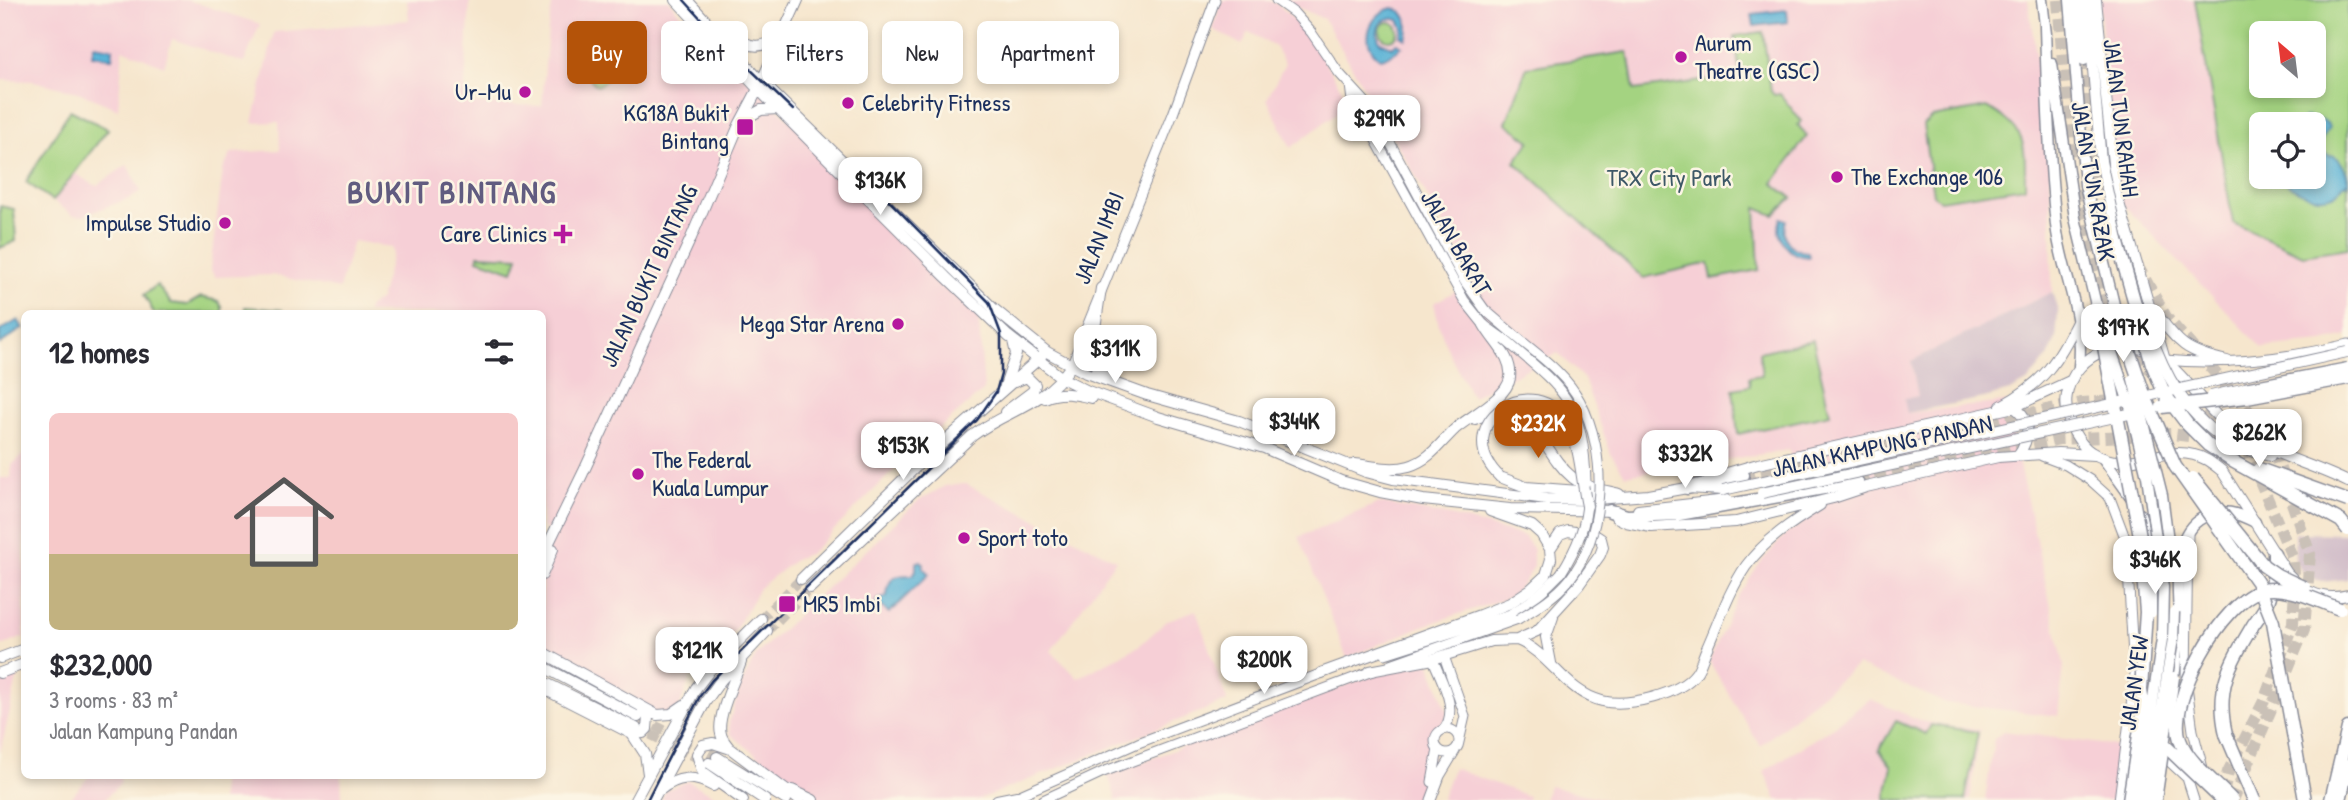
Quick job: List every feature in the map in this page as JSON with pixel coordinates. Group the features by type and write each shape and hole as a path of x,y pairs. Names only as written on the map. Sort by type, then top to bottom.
{"highway":[{"path":"2077,0 2084,59"},
{"path":"2117,240 2119,273 2132,324 2144,394"},
{"path":"2117,240 2141,331 2164,401"},
{"path":"2096,305 2140,536 2146,612 2141,690 2145,718 2155,736 2222,800"},
{"path":"2116,313 2161,436 2187,484 2257,582 2273,622 2305,800"},
{"path":"2132,324 2164,401 2208,445 2341,521 2348,530"},
{"path":"2245,389 2348,366"},
{"path":"2164,401 2247,397 2348,378"},
{"path":"2161,436 2209,500 2264,566 2293,583 2348,604"},
{"path":"2208,445 2266,472 2348,501"},
{"path":"1687,488 1743,475"},
{"path":"1610,511 1627,516 1679,514 1857,482"},
{"path":"2255,800 2227,734 2222,715 2222,693 2233,658 2267,603 2273,580 2274,553"},
{"path":"2232,800 2187,752 2177,728 2189,679 2213,635 2239,604 2262,591 2290,591 2348,611"},
{"path":"2332,800 2348,728"},
{"path":"2332,800 2348,741"},
{"path":"2340,800 2348,765"}],"main road":[{"path":"676,0 760,85 994,309 1047,352 1062,379"},
{"path":"687,0 707,21"},
{"name":"JALAN BUKIT BINTANG","path":"789,21 798,0"},
{"name":"JALAN TUN RAZAK","path":"2042,0 2075,218 2085,265 2096,305 2135,407"},
{"name":"JALAN TUN RAZAK","path":"2070,0 2085,185 2116,313 2135,407"},
{"name":"JALAN TUN RAHAH","path":"2087,0 2101,161 2117,240 2127,260 2166,374 2199,421 2217,434 2254,452 2314,469"},
{"path":"2096,0 2116,193 2165,359"},
{"path":"2045,27 2056,227 2078,314 2079,366"},
{"path":"748,70 760,85"},
{"name":"JALAN BUKIT BINTANG","path":"555,531 691,238 738,125 762,81"},
{"name":"JALAN KAMPUNG PANDAN","path":"760,85 778,109 828,162 1008,336 1062,379 1158,417 1264,448 1341,481 1380,492 1510,509 1610,511 1678,506 1762,493 2164,401 2245,389"},
{"path":"738,125 761,110 778,109"},
{"path":"1101,288 1090,349 1093,363 1098,371 1134,390"},
{"path":"2078,314 2097,336 2110,339 2133,335 2143,326 2148,299"},
{"path":"2148,299 2175,338 2188,349 2227,361"},
{"path":"1985,415 2022,395 2041,380 2063,351 2078,314"},
{"path":"1340,462 1397,468 1410,466 1436,450 1455,429 1501,394 1508,386 1510,378 1508,362 1484,326"},
{"path":"1005,387 1017,352 1015,343 1008,336"},
{"path":"2128,800 2148,670 2151,562 2140,512 2100,456 2082,443 2068,421 2066,400 2070,382 2079,366 2097,355 2117,349 2142,349 2165,359 2223,422 2250,441 2280,456 2348,482"},
{"path":"800,579 904,478 1047,352"},
{"name":"JALAN KAMPUNG PANDAN","path":"1047,352 1071,366 1147,395 1239,421 1340,462 1393,479 1546,499 1584,500 1647,495 1687,488 1723,490 2348,352"},
{"name":"JALAN IMBI","path":"810,589 972,436 989,423 1011,415 1055,387 1071,366"},
{"path":"989,423 1027,396 1035,385 1027,377 1005,387"},
{"path":"1687,488 1730,471 2014,407 2070,382"},
{"path":"1032,402 1055,394 1069,393 1097,400 1148,419 1158,417 1152,409 1115,395 1113,390 1115,387 1147,395"},
{"path":"1592,505 1575,443 1568,426 1552,407 1541,401 1526,399 1497,411 1487,424 1483,444 1486,457 1500,477 1526,487 1619,494 1647,495"},
{"path":"2014,407 2022,412 2027,425 2027,441 2018,455"},
{"name":"JALAN YEW","path":"2135,407 2156,525 2164,612 2138,800"},
{"name":"JALAN YEW","path":"2135,407 2163,506 2172,571 2174,612 2173,639 2147,800"},
{"path":"1455,429 1490,413 1503,411 1523,416 1539,432 1561,467 1576,480 1619,494"},
{"path":"1610,511 1626,522 1651,527 1736,522 1998,457 2033,454 2100,456 2130,463 2172,453 2196,455 2222,471 2287,573 2301,586 2318,595 2338,598 2348,595"},
{"path":"1517,640 1533,648 1580,693 1601,701 1620,704 1649,699 1664,693 1695,674 1733,590 1748,564 1787,525 1833,498"},
{"path":"1321,673 1510,603 1531,590 1546,575 1551,559 1550,548 1541,534 1532,526 1473,506"},
{"path":"2156,800 2175,671 2181,547 2188,531 2197,520 2212,513 2238,513 2255,522"},
{"path":"546,549 555,531"},
{"path":"546,565 555,543 555,531"},
{"path":"1370,671 1438,658 1491,641 1517,640 1537,631 1578,586 1603,547 1601,539 1595,535 1569,531 1560,534 1550,548"},
{"path":"1553,668 1546,638 1557,607"},
{"path":"635,800 687,703 710,670 761,619"},
{"path":"654,796 706,701 767,631"},
{"path":"0,658 21,650"},
{"path":"546,655 558,661 637,722 648,778"},
{"path":"742,658 721,719 721,736 731,749 799,800"},
{"path":"0,673 21,665"},
{"path":"546,668 637,722"},
{"path":"546,683 637,722"},
{"path":"546,689 637,722 676,712 687,703"},
{"path":"731,749 713,743 703,746 697,754 698,764 702,771 743,800"},
{"path":"765,800 713,760 786,800"},
{"path":"654,796 678,779 695,778 743,800"},
{"path":"782,787 813,800"},
{"path":"997,800 1014,798"}],"street":[{"name":"JALAN IMBI","path":"1071,366 1173,114 1215,0"},
{"name":"JALAN BARAT","path":"1276,0 1294,13 1311,32 1339,73 1372,109 1465,282 1508,337 1565,394 1577,419 1584,441 1592,505 1573,555 1562,573 1517,615"},
{"path":"1349,111 1352,101 1350,84"},
{"name":"JALAN BARAT","path":"1372,109 1362,107 1359,116 1367,124 1464,300 1484,326 1508,337"},
{"path":"2165,359 2199,363 2227,361 2286,356 2348,344"},
{"path":"2033,454 2050,458 2090,480 2110,498 2123,535 2135,672"},
{"path":"2119,800 2140,630 2140,590 2128,492"},
{"path":"2123,535 2132,520"},
{"path":"2188,531 2186,678 2193,731 2210,800"},
{"path":"1043,800 1103,772 1517,615"},
{"path":"1014,798 1138,743 1321,673 1517,615"},
{"path":"1431,800 1437,776 1436,736 1450,720 1451,710 1438,658"},
{"path":"1425,800 1437,776 1458,746 1465,716 1438,658"},
{"path":"2129,723 2134,732 2187,778 2194,800"},
{"path":"1443,730 1454,731 1458,746"},
{"path":"2126,738 2142,739"},
{"path":"1438,749 1449,753 1458,746"}],"shaded area":[{"path":"0,0 188,0 260,24 244,63 172,39 164,66 123,49 118,109 78,92 33,81 0,80"},
{"path":"407,0 470,0 464,103 542,106 553,0 669,0 686,21 661,21 661,84 748,84 748,80 977,299 984,390 913,451 811,553 797,558 759,588 734,632 692,672 676,717 648,717 546,658 546,310 368,310 380,299 393,252 391,247 353,241 339,289 272,275 215,277 210,269 223,170 231,153 280,150 279,122 253,123 274,32 409,20"},
{"path":"1222,0 1270,0 1280,6 1307,32 1350,103 1291,148 1267,99 1285,64 1275,47 1249,32 1242,45 1213,29"},
{"path":"1281,0 2028,0 2050,151 2052,292 1911,361 1918,396 1904,399 1908,413 2005,402 2064,665 2058,716 1946,703 1857,665 1760,746 1709,661 1738,596 1761,562 1786,534 1803,523 1789,450 1625,475 1611,454 1584,379 1558,353 1472,397 1450,355 1434,303 1476,280 1324,19"},
{"path":"2099,0 2195,0 2233,223 2303,255 2348,248 2348,336 2322,342 2262,348 2117,198"},
{"path":"127,165 141,191 133,197 82,216 73,215 53,201 74,173 96,186"},
{"path":"2052,292 2058,312 2056,339 2048,357 2027,382 2010,391 1984,398 1907,413 1904,399 1918,396 1911,361"},
{"path":"21,457 21,638 4,645 0,644 0,478 11,478 12,465"},
{"path":"966,484 1116,560 1051,651 1078,678 1139,646 1168,620 1196,610 1227,701 978,800 824,800 784,776 730,734 729,721 742,683 756,655 918,501 945,486"},
{"path":"1379,503 1450,516 1524,536 1533,548 1533,568 1510,597 1420,627 1347,658 1299,537"},
{"path":"2294,533 2348,534 2348,579 2321,582 2303,573 2295,562"},
{"path":"1430,663 1447,711 1446,720 1431,733 1432,763 1420,800 1116,800 1108,775 1381,672"},
{"path":"18,675 0,753 0,681"},
{"path":"1870,699 1921,721 1980,729 1970,800 1777,800 1764,771 1833,727"},
{"path":"2003,731 2124,747 2117,800 1985,800 1994,739"},
{"path":"1453,768 1528,796 1527,800 1441,800"},
{"path":"87,779 120,779 121,782 104,800 69,800"},
{"path":"221,779 341,779 342,800 221,800"},
{"path":"688,781 723,800 661,800 666,790"},
{"path":"1549,786 1609,800 1544,800"}],"green space":[{"path":"2195,0 2348,0 2348,248 2303,255 2233,223"},
{"path":"1385,22 1393,22 1398,31 1396,38 1385,40 1380,35 1380,27"},
{"name":"TRX City Park","path":"1763,32 1771,91 1774,95 1780,94 1801,121 1798,125 1807,136 1773,183 1792,198 1774,215 1756,208 1759,270 1712,279 1709,263 1643,278 1515,162 1530,141 1506,123 1527,67 1628,52 1634,90 1740,76 1735,36"},
{"path":"1987,107 2017,131 2024,149 2025,187 1940,200 1933,195 1923,125 1932,117"},
{"path":"70,110 108,129 53,201 26,182"},
{"path":"0,206 14,209 16,241 0,248"},
{"path":"478,255 518,257 513,271 478,259"},
{"path":"157,285 171,303 187,305 201,297 218,301 222,310 152,310 144,295"},
{"path":"245,307 282,310 245,310"},
{"path":"1813,340 1830,414 1738,434 1733,389 1750,386 1749,377 1762,375 1759,352"},
{"path":"1896,721 1926,734 1931,725 1978,732 1965,800 1885,800 1892,767 1879,750"}],"water":[{"path":"1393,8 1407,20 1406,39 1401,36 1403,28 1399,20 1384,21 1378,32 1380,42 1392,47 1397,43 1402,46 1389,56 1380,58 1373,52 1370,44 1370,29 1378,15"},
{"path":"1787,10 1788,22 1754,26 1752,14"},
{"path":"94,45 113,48 112,58 92,55"},
{"path":"2326,154 2338,159 2347,176 2348,182 2330,196 2317,197 2295,189 2326,189"},
{"path":"1781,218 1786,220 1788,242 1796,249 1808,252 1809,257 1795,254 1785,245 1780,233"},
{"path":"18,320 21,325 21,329 0,344 0,331"},
{"path":"921,561 929,574 889,613 876,606 876,601 887,596 889,584 894,578 913,575 916,563"}],"tunnel":[{"path":"2058,0 2071,161"},
{"path":"2084,59 2093,176 2107,211 2166,317 2267,432 2310,554 2304,630 2233,800"},
{"path":"2074,190 2115,341 2159,376"},
{"path":"2190,400 2244,443 2293,559 2293,623 2264,701 2228,772 2221,800"},
{"path":"1743,475 1924,434 2082,403 2114,401"},
{"path":"2208,411 2264,431"},
{"path":"1857,482 2060,439 2171,434 2234,441"},
{"path":"761,619 801,579"},
{"path":"767,631 810,588"},
{"path":"642,719 717,757"},
{"path":"637,728 702,760"}],"railway":[{"path":"684,0 724,44 793,110"},
{"path":"647,800 700,696 712,680 977,420 996,392 1001,374 1001,334 989,302 851,162"}],"place":[{"name":"Aurum Theatre (GSC)","path":"1681,57"},
{"name":"Ur-Mu","path":"525,92"},
{"name":"Celebrity Fitness","path":"848,103"},
{"name":"KG18A Bukit Bintang","path":"745,127"},
{"name":"The Exchange 106","path":"1837,177"},
{"name":"Impulse Studio","path":"225,223"},
{"name":"Care Clinics","path":"563,234"},
{"name":"Mega Star Arena","path":"898,324"},
{"name":"The Federal Kuala Lumpur","path":"638,474"},
{"name":"Sport toto","path":"964,538"},
{"name":"MR5 Imbi","path":"787,604"}],"district":[{"name":"BUKIT BINTANG","path":"452,192"}]}
